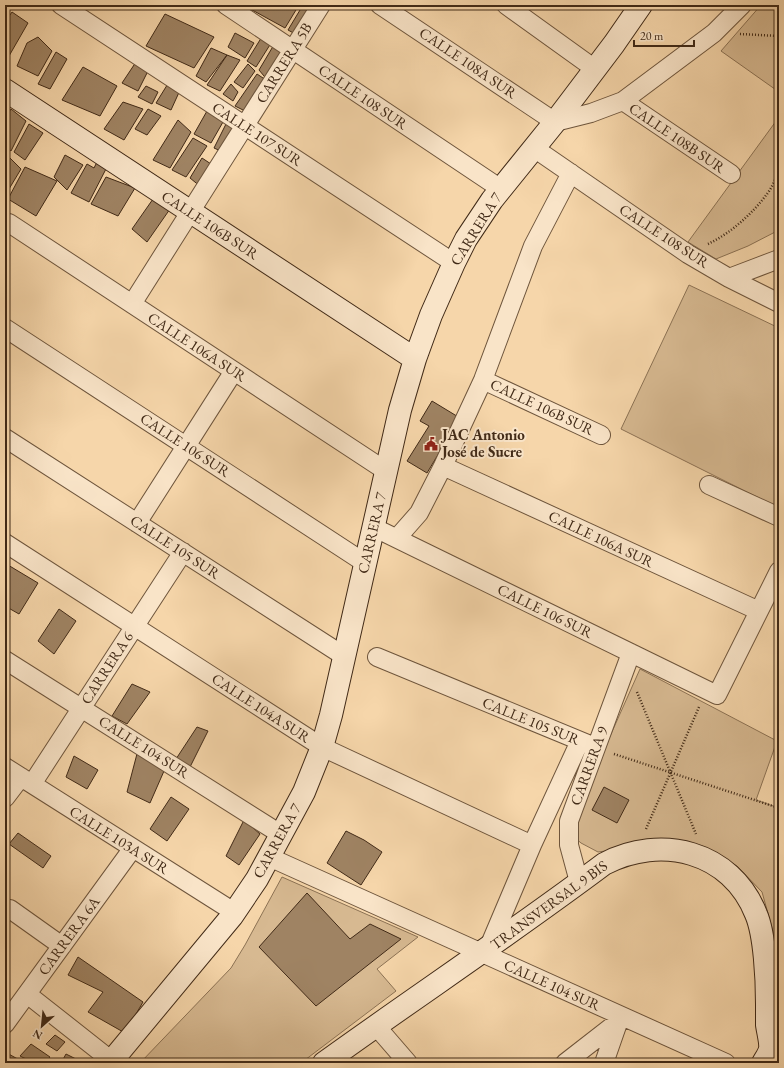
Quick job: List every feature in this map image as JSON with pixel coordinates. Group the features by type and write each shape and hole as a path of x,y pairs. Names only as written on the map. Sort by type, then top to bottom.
{"street":[{"name":"CALLE 107 SUR","path":"61,5 454,263"},
{"name":"CALLE 108 SUR","path":"226,5 501,189"},
{"name":"CARRERA 5B","path":"132,304 321,5"},
{"name":"CALLE 108A SUR","path":"380,5 555,122"},
{"path":"506,5 595,69"},
{"name":"CARRERA 7","path":"111,1062 234,912 257,879 304,792 322,747 400,410 415,359 431,315 454,263 470,234 501,189 555,122 614,44 641,5"},
{"path":"555,122 591,113 623,101 714,33 742,5"},
{"name":"CALLE 106B SUR","path":"5,90 415,359"},
{"name":"CALLE 108B SUR","path":"623,101 731,174"},
{"name":"CALLE 108 SUR","path":"534,148 688,254 729,278 779,303"},
{"name":"CARRERA 7","path":"398,538 419,514 443,466 483,380 534,246 571,174"},
{"name":"CALLE 106A SUR","path":"9,223 386,471"},
{"path":"729,278 779,259"},
{"name":"CALLE 106 SUR","path":"5,328 365,563"},
{"path":"137,523 234,371"},
{"name":"CALLE 106B SUR","path":"483,380 601,435"},
{"name":"CALLE 105 SUR","path":"5,438 344,656"},
{"name":"CALLE 106A SUR","path":"443,466 759,611"},
{"path":"710,485 779,517"},
{"name":"CALLE 106 SUR","path":"373,527 398,538 628,659 712,693"},
{"name":"CALLE 104A SUR","path":"5,543 322,747 532,845"},
{"name":"CARRERA 6","path":"5,798 26,780 82,708 183,552"},
{"path":"712,693 759,611 779,571"},
{"name":"CALLE 105 SUR","path":"377,657 588,744"},
{"name":"CARRERA 9","path":"484,951 532,845 588,744 628,659"},
{"name":"CALLE 104 SUR","path":"5,660 282,835"},
{"name":"CARRERA 9","path":"579,882 569,845 569,821 588,744"},
{"name":"CALLE 103A SUR","path":"5,767 234,912"},
{"name":"CARRERA 6A","path":"5,1024 133,848"},
{"path":"627,854 661,849 677,850 707,860 721,867 742,888 757,915 763,944 767,982 767,1056"},
{"name":"TRANSVERSAL 9 BIS","path":"484,951 604,864 627,854"},
{"name":"CALLE 104 SUR","path":"269,857 484,951 620,1018 726,1063"},
{"path":"10,908 62,946"},
{"path":"324,1063 484,951"},
{"path":"27,994 111,1062"},
{"path":"565,1063 620,1018"},
{"path":"604,1063 620,1018"},
{"path":"376,1026 408,1063"},
{"path":"767,1056 779,1027"}],"path":[{"path":"714,33 779,36"},
{"path":"688,254 718,239 744,220 768,193 779,172"},
{"path":"628,659 670,772 707,860"},
{"path":"627,854 712,693"},
{"name":"CALLE 105 SUR","path":"588,744 779,808"}],"shaded area":[{"path":"761,5 779,5 779,92 721,51"},
{"path":"779,117 779,230 748,246 716,259 688,242"},
{"path":"689,285 779,328 779,508 621,429"},
{"path":"640,669 777,741 756,800 779,808 779,986 774,935 762,892 737,866 706,849 613,850 598,852 581,843 574,837 578,808"},
{"path":"282,877 418,937 377,969 396,991 301,1063 140,1063 231,968"}],"building":[{"path":"243,5 299,5 285,28"},
{"path":"303,5 315,5 297,35 288,30"},
{"path":"12,12 28,23 9,56 5,54 5,22"},
{"path":"165,14 214,37 194,68 146,46"},
{"path":"235,33 254,43 245,58 228,47"},
{"path":"263,35 273,40 256,67 247,61"},
{"path":"38,37 52,51 38,76 17,66 27,43"},
{"path":"275,43 288,50 269,82 259,70"},
{"path":"211,48 227,55 206,82 196,76"},
{"path":"56,52 67,59 50,89 38,84"},
{"path":"227,55 240,60 220,91 207,85"},
{"path":"136,62 149,69 138,91 122,83"},
{"path":"248,64 255,71 243,88 234,82"},
{"path":"83,67 117,86 100,116 62,100"},
{"path":"257,74 269,82 247,112 235,106"},
{"path":"169,82 181,88 171,110 156,103"},
{"path":"231,84 238,92 233,101 223,94"},
{"path":"146,86 158,92 152,104 138,97"},
{"path":"123,102 143,109 124,140 104,129"},
{"path":"11,109 26,121 11,151 5,146 5,118"},
{"path":"148,109 161,116 147,135 135,129"},
{"path":"207,111 223,122 211,143 194,134"},
{"path":"178,120 191,132 170,168 153,160"},
{"path":"228,120 239,128 223,152 214,148"},
{"path":"29,124 43,133 25,160 14,152"},
{"path":"193,138 207,146 186,177 172,170"},
{"path":"65,155 83,165 67,190 54,177"},
{"path":"10,158 21,169 6,194 5,165"},
{"path":"202,158 214,166 201,187 190,178"},
{"path":"97,162 107,167 89,202 71,193 87,164 94,168"},
{"path":"25,167 57,181 36,216 8,199"},
{"path":"106,177 135,188 118,216 91,204"},
{"path":"153,199 170,209 147,242 132,229"},
{"name":"JAC Antonio José de Sucre","path":"432,401 460,418 427,473 407,461 429,426 420,421"},
{"path":"8,565 38,583 19,614 5,606 5,570"},
{"path":"59,609 76,621 54,654 38,641"},
{"path":"5,613 10,616 5,624"},
{"path":"5,624 9,627 5,634"},
{"path":"132,684 150,692 127,724 112,716"},
{"path":"197,727 208,731 190,767 176,759"},
{"path":"138,750 164,771 150,803 127,792"},
{"path":"74,756 98,770 87,789 66,777"},
{"path":"604,787 629,800 617,823 592,810"},
{"path":"171,797 189,809 167,841 150,829"},
{"path":"244,820 260,834 239,865 226,856"},
{"path":"346,831 364,840 382,852 361,885 327,863"},
{"path":"18,833 51,856 43,868 9,844"},
{"path":"307,893 350,939 370,924 401,939 316,1006 259,947"},
{"path":"78,957 143,1002 125,1033 88,1012 103,992 68,975"},
{"path":"55,1035 65,1042 57,1051 46,1044"},
{"path":"31,1044 50,1057 45,1063 34,1063 20,1056"},
{"path":"5,1052 25,1063 5,1063"},
{"path":"66,1054 84,1063 61,1063"}],"place":[{"name":"JAC Antonio José de Sucre","path":"431,444"}]}
